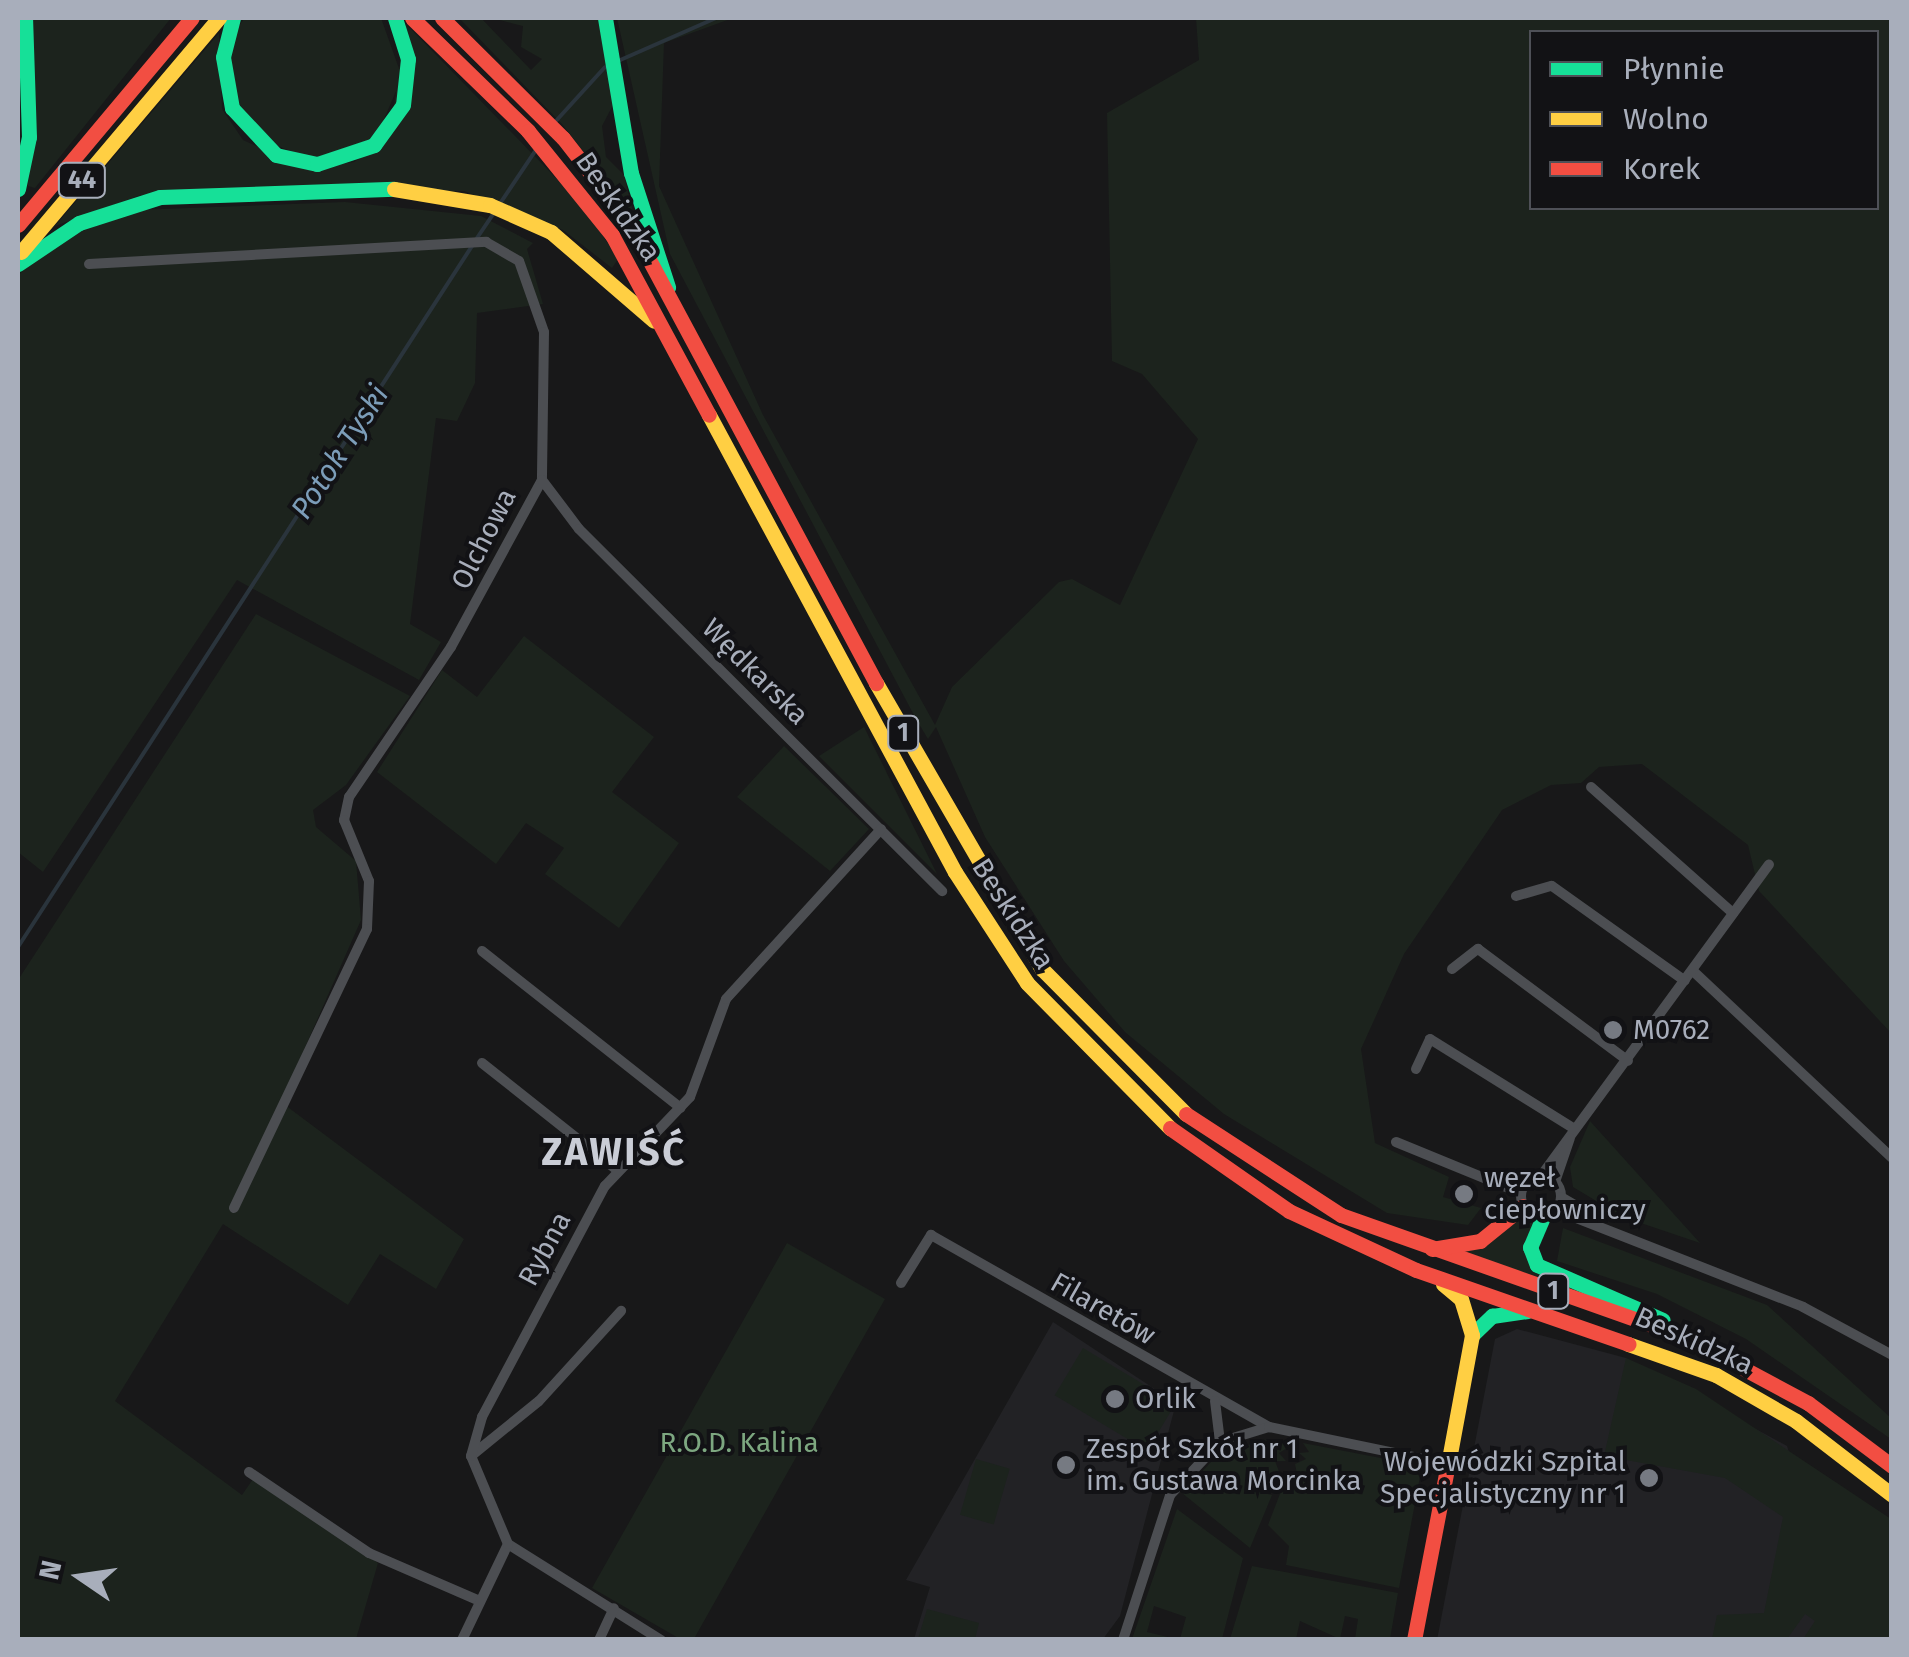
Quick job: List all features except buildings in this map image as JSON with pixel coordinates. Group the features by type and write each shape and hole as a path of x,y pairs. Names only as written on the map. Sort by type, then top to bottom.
{"main road":[{"path":"18,189 30,137 25,18"},
{"name":"44","path":"18,225 192,18"},
{"name":"44","path":"18,260 219,18"},
{"path":"233,18 223,57 232,108 276,155 317,164 374,145 402,105 408,59 394,18"},
{"name":"Beskidzka","path":"412,18 528,130 612,235 678,350 955,872 1027,983 1111,1078 1198,1152 1289,1211 1416,1270 1549,1312 1730,1382 1892,1494"},
{"name":"Beskidzka","path":"442,18 563,138 668,287 973,863 1042,969 1125,1062 1210,1134 1299,1192 1422,1250 1683,1336 1794,1395 1892,1466"},
{"path":"605,18 631,173 668,287"},
{"path":"18,260 79,223 160,198 403,189 490,205 524,218 608,272 678,350"},
{"path":"1422,1250 1480,1241 1522,1200"},
{"path":"1550,1214 1530,1247 1537,1266 1634,1303 1683,1336"},
{"path":"1414,1640 1472,1335 1461,1299 1416,1270"},
{"path":"1472,1335 1492,1316 1549,1312"}],"street":[{"name":"Olchowa","path":"89,264 486,242 519,261 544,332 542,480 451,647 349,796 344,820 369,881 366,929 234,1208"},
{"name":"Wędkarska","path":"542,480 579,529 942,891"},
{"path":"1590,787 1733,913"},
{"name":"Rybna","path":"471,1456 482,1417 617,1170 681,1108 736,985 881,829"},
{"path":"1396,1142 1491,1177 1527,1182 1541,1176 1769,864"},
{"path":"1516,896 1552,886 1685,981"},
{"path":"1452,969 1478,949 1628,1061"},
{"path":"482,951 681,1108"},
{"path":"1693,971 1892,1158"},
{"path":"1416,1069 1430,1039 1573,1128"},
{"path":"482,1063 617,1170"},
{"path":"1555,1182 1573,1128"},
{"path":"1541,1176 1555,1182 1562,1196 1604,1223 1892,1355"},
{"path":"1491,1177 1522,1200 1550,1214 1604,1223"},
{"path":"1522,1200 1527,1182"},
{"path":"1550,1214 1562,1196"},
{"name":"Filaretów","path":"901,1283 932,1235 1216,1401 1270,1427 1448,1464"},
{"path":"621,1312 539,1400 471,1456 508,1544 661,1640"},
{"path":"1122,1640 1164,1508 1220,1442 1216,1401"},
{"name":"Filaretów","path":"1220,1442 1270,1427"},
{"path":"249,1472 369,1553 480,1601"},
{"path":"462,1640 508,1544"},
{"path":"599,1640 614,1608"}],"shaded area":[{"name":"Zespół Szkół nr 1 im. Gustawa Morcinka","path":"1053,1322 1176,1403 1120,1616 1103,1639 914,1639 930,1587 906,1580"},
{"name":"Wojewódzki Szpital Specjalistyczny nr 1","path":"1517,1329 1626,1358 1787,1446 1848,1639 1437,1640 1495,1339"}],"green space":[{"path":"30,18 171,18 35,188 28,186"},
{"path":"245,18 381,18 402,77 376,138 312,159 259,139 230,88 232,34"},
{"path":"459,18 481,18 531,70 542,59 521,47 523,26 492,18 602,18 613,105 602,126 606,157 624,175 634,216 562,124"},
{"path":"617,18 733,18 664,43 659,186 763,415 935,725 952,687 1059,582 1072,579 1120,605 1198,439 1142,374 1112,361 1107,113 1199,60 1196,18 1891,18 1891,1033 1759,891 1748,845 1642,764 1599,767 1581,783 1551,785 1502,810 1404,954 1361,1049 1375,1143 1449,1177 1443,1197 1481,1208 1468,1225 1387,1213 1224,1114 1125,1032 1064,961 985,837 936,727 928,739 670,254"},
{"path":"406,24 584,207 618,259 612,268 563,230 464,191 141,195 55,226 219,33 222,109 243,140 306,169 354,162 389,139"},
{"path":"345,202 481,216 533,243 527,249 543,304 477,313 475,383 457,421 436,418 410,624 441,642 419,680 237,580 43,872 18,852 18,275 60,240 136,210"},
{"path":"256,614 410,696 346,785 313,810 316,827 356,861 361,920 281,1102 464,1239 436,1289 380,1254 348,1305 223,1224 115,1401 242,1495 253,1479 378,1563 356,1639 18,1639 18,980"},
{"path":"524,636 654,737 612,792 679,843 619,928 545,874 564,848 526,823 496,864 377,772 442,670 477,697"},
{"path":"864,727 937,874 819,756"},
{"path":"784,746 869,829 830,871 737,797"},
{"path":"1590,1121 1700,1243 1623,1217 1573,1187 1570,1167"},
{"path":"1522,1214 1533,1221 1543,1279 1460,1251"},
{"path":"1563,1228 1767,1305 1891,1418 1891,1439 1746,1339 1657,1294 1557,1261"},
{"name":"R.O.D. Kalina","path":"787,1243 885,1299 695,1637 680,1639 592,1588"},
{"name":"Orlik","path":"1083,1348 1176,1404 1147,1451 1055,1395"},
{"path":"1626,1358 1696,1389 1891,1519 1891,1639 1803,1639 1815,1621 1805,1614 1787,1639 1712,1639 1717,1615 1764,1613 1783,1517 1725,1478 1604,1456"},
{"path":"1262,1439 1292,1445 1279,1453 1286,1461 1275,1461 1280,1474 1270,1474 1263,1493 1272,1495 1250,1548 1182,1493 1211,1462"},
{"path":"1303,1443 1422,1466 1399,1588 1286,1565 1289,1546 1268,1525 1286,1478 1298,1479 1295,1464 1306,1459 1299,1453 1309,1452"},
{"path":"976,1459 1010,1469 994,1524 960,1515"},
{"path":"1177,1509 1243,1558 1222,1639 1180,1639 1186,1617 1154,1606 1147,1632 1176,1639 1132,1639"},
{"path":"1252,1566 1398,1593 1390,1639 1355,1639 1358,1619 1345,1616 1340,1639 1300,1621 1296,1639 1230,1639"},
{"path":"927,1609 979,1623 975,1639 918,1639"}],"waterway":[{"name":"Potok Tyski","path":"618,61 716,18"},
{"path":"555,122 605,67"},
{"name":"Potok Tyski","path":"499,205 536,150"},
{"name":"Potok Tyski","path":"477,238 494,213"},
{"name":"Potok Tyski","path":"18,947 472,246"}],"traffic: fast":[{"path":"18,189 29,137 25,18"},
{"path":"233,18 223,57 232,108 276,155 317,164 374,145 403,105 408,59 395,18"},
{"path":"605,18 631,173 668,287"},
{"path":"18,264 79,223 160,197 394,189"},
{"path":"1543,1217 1530,1247 1537,1265 1663,1320"},
{"path":"1472,1335 1492,1316 1528,1311"}],"traffic: slow":[{"path":"21,252 219,18"},
{"path":"394,189 490,205 551,232 654,321"},
{"path":"709,415 955,872 1027,983 1170,1128"},
{"path":"876,683 1042,969 1186,1114"},
{"path":"1443,1284 1461,1299 1472,1335 1448,1464"},
{"path":"1628,1344 1716,1375 1796,1421 1892,1495"}],"traffic: jam":[{"path":"18,225 192,18"},
{"path":"412,18 528,131 612,235 709,415"},
{"path":"442,18 563,138 630,224 876,683"},
{"path":"1186,1114 1341,1215 1683,1336 1808,1403 1892,1466"},
{"path":"1170,1128 1289,1211 1416,1270 1628,1344"},
{"path":"1432,1249 1480,1241 1523,1206"},
{"path":"1414,1640 1448,1464"}],"place":[{"name":"M0762","path":"1613,1030"},
{"name":"węzeł ciepłowniczy","path":"1464,1194"},
{"name":"Orlik","path":"1115,1399"},
{"name":"Zespół Szkół nr 1 im. Gustawa Morcinka","path":"1066,1465"},
{"name":"Wojewódzki Szpital Specjalistyczny nr 1","path":"1649,1478"}],"district":[{"name":"ZAWIŚĆ","path":"614,1153"}]}
